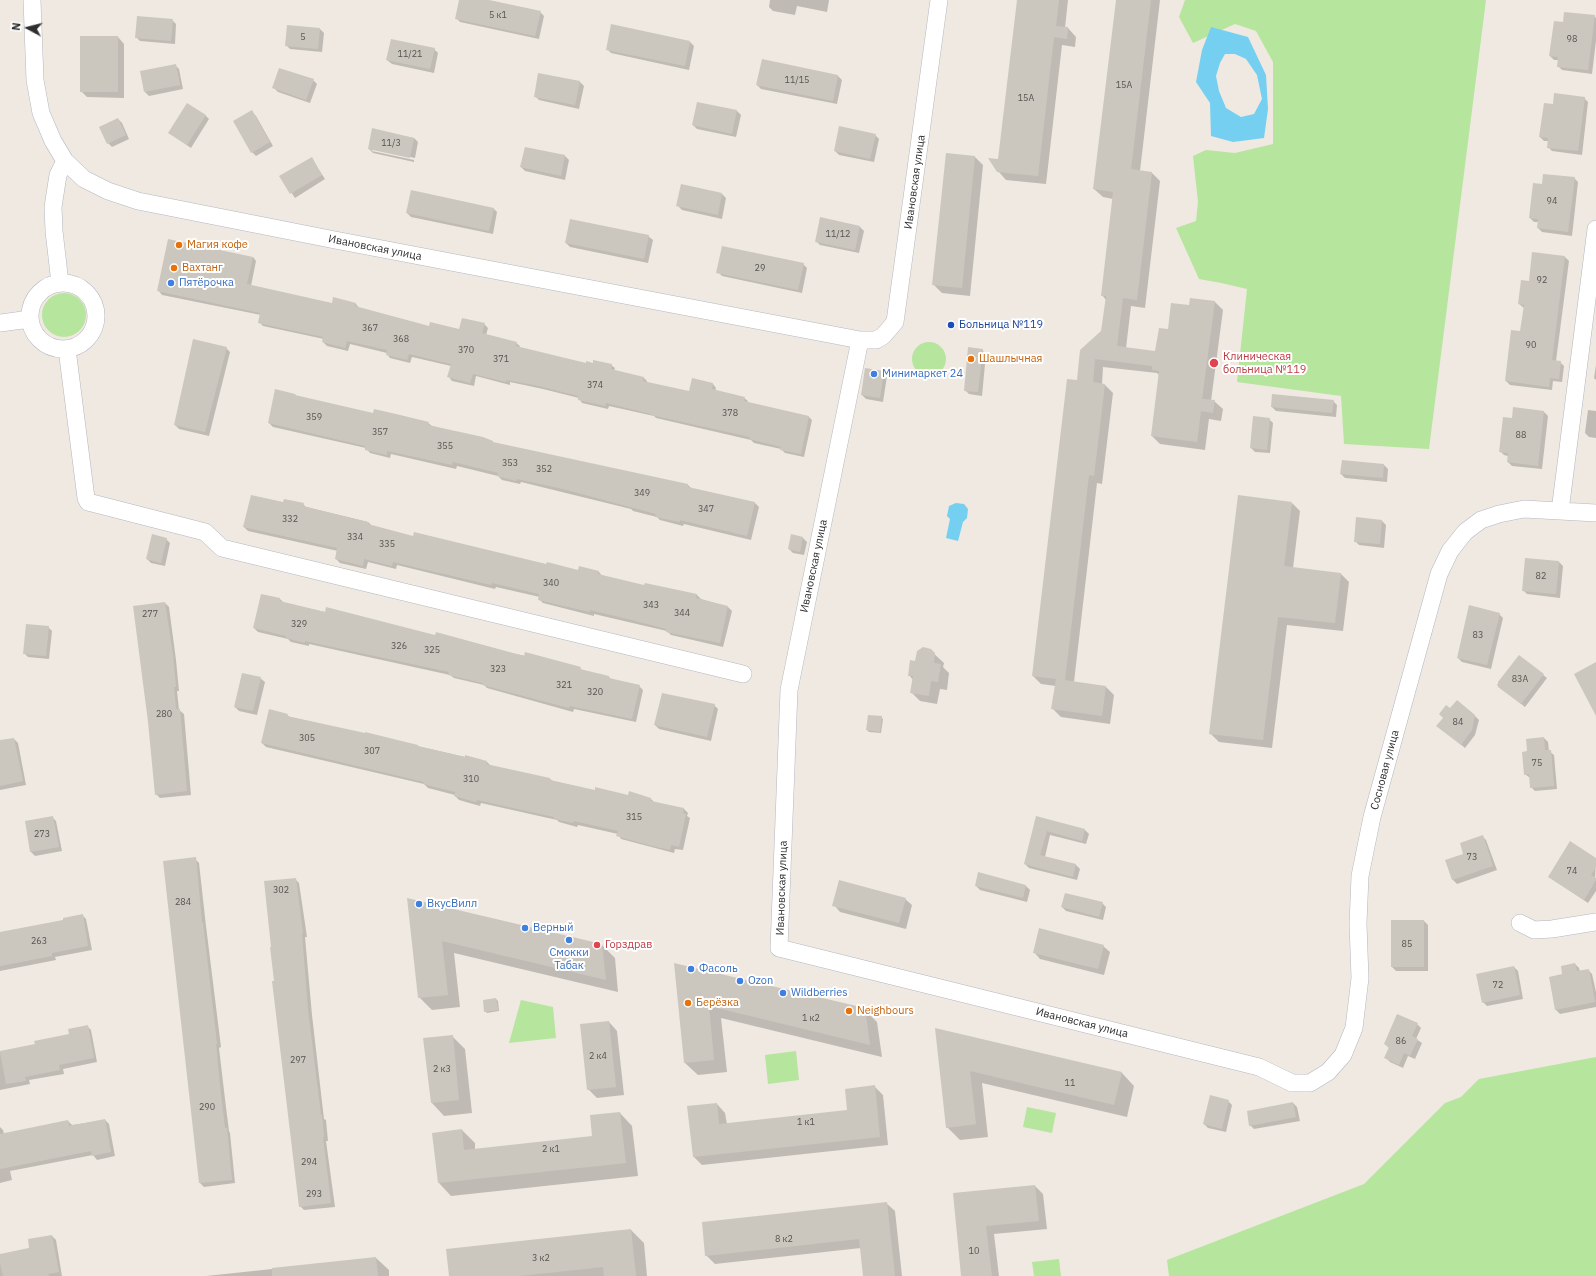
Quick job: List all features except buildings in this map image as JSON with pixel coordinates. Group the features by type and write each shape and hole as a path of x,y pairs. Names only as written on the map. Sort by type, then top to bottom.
{"street":[{"name":"Ивановская улица","path":"32,0 35,80 41,113 53,141 65,161 84,179 95,185 138,201 334,240 860,340 876,340 883,336 896,322 939,0"},
{"path":"60,283 54,231 53,207 58,175 65,161"},
{"path":"1560,511 1596,229"},
{"path":"60,283 73,284 84,290 90,296 97,313 94,330 89,337 83,343 67,349 58,349 42,342 32,328 30,319 32,306 37,295 52,284 60,283"},
{"path":"0,323 30,319"},
{"name":"Ивановская улица","path":"860,340 789,690 779,948 1259,1067"},
{"path":"67,349 86,498 88,502 205,532 222,548 743,674"},
{"name":"Сосновая улица","path":"1259,1067 1292,1083 1310,1083 1328,1072 1343,1055 1354,1028 1360,978 1358,924 1360,876 1372,817 1439,574 1450,551 1465,532 1481,520 1499,514 1524,509 1596,513"},
{"path":"1520,923 1534,930 1552,929 1596,922"}],"green space":[{"path":"1185,0 1486,0 1429,449 1344,444 1341,396 1237,382 1247,289 1199,279 1176,228 1196,221 1198,202 1193,156 1206,150 1235,153 1273,144 1273,62 1256,31 1235,24 1193,43 1179,17"},
{"path":"60,293 68,293 73,294 80,299 85,306 85,324 80,331 73,336 60,337 52,334 45,327 42,319 42,311 45,303 52,296"},
{"path":"929,342 941,347 946,359 941,371 929,376 917,371 912,359 917,347"},
{"path":"521,1000 553,1007 556,1038 509,1043"},
{"path":"796,1051 799,1080 768,1084 765,1055"},
{"path":"1596,1057 1596,1276 1169,1276 1167,1260 1364,1184 1445,1103 1461,1097 1479,1079"},
{"path":"1027,1107 1056,1113 1052,1133 1023,1127"},
{"path":"1059,1259 1061,1276 1034,1276 1032,1262"}],"water":[{"path":"1211,27 1248,37 1266,75 1268,109 1264,138 1233,142 1211,136 1210,103 1196,82 1202,50","holes":["1225,54 1235,54 1246,59 1257,75 1262,99 1254,114 1241,117 1226,108 1219,91 1216,76 1220,63"]},
{"path":"956,503 964,504 968,509 967,518 963,522 958,541 946,538 950,519 947,516 949,506"}],"place":[{"name":"Магия кофе","path":"179,245"},
{"name":"Вахтанг","path":"174,268"},
{"name":"Пятёрочка","path":"171,283"},
{"name":"Больница №119","path":"951,325"},
{"name":"Шашлычная","path":"971,359"},
{"name":"Клиническая больница №119","path":"1214,363"},
{"name":"Минимаркет 24","path":"874,374"},
{"name":"ВкусВилл","path":"419,904"},
{"name":"Верный","path":"525,928"},
{"name":"Смокки Табак","path":"569,940"},
{"name":"Горздрав","path":"597,945"},
{"name":"Фасоль","path":"691,969"},
{"name":"Ozon","path":"740,981"},
{"name":"Wildberries","path":"783,993"},
{"name":"Берёзка","path":"688,1003"},
{"name":"Neighbours","path":"849,1011"}]}
